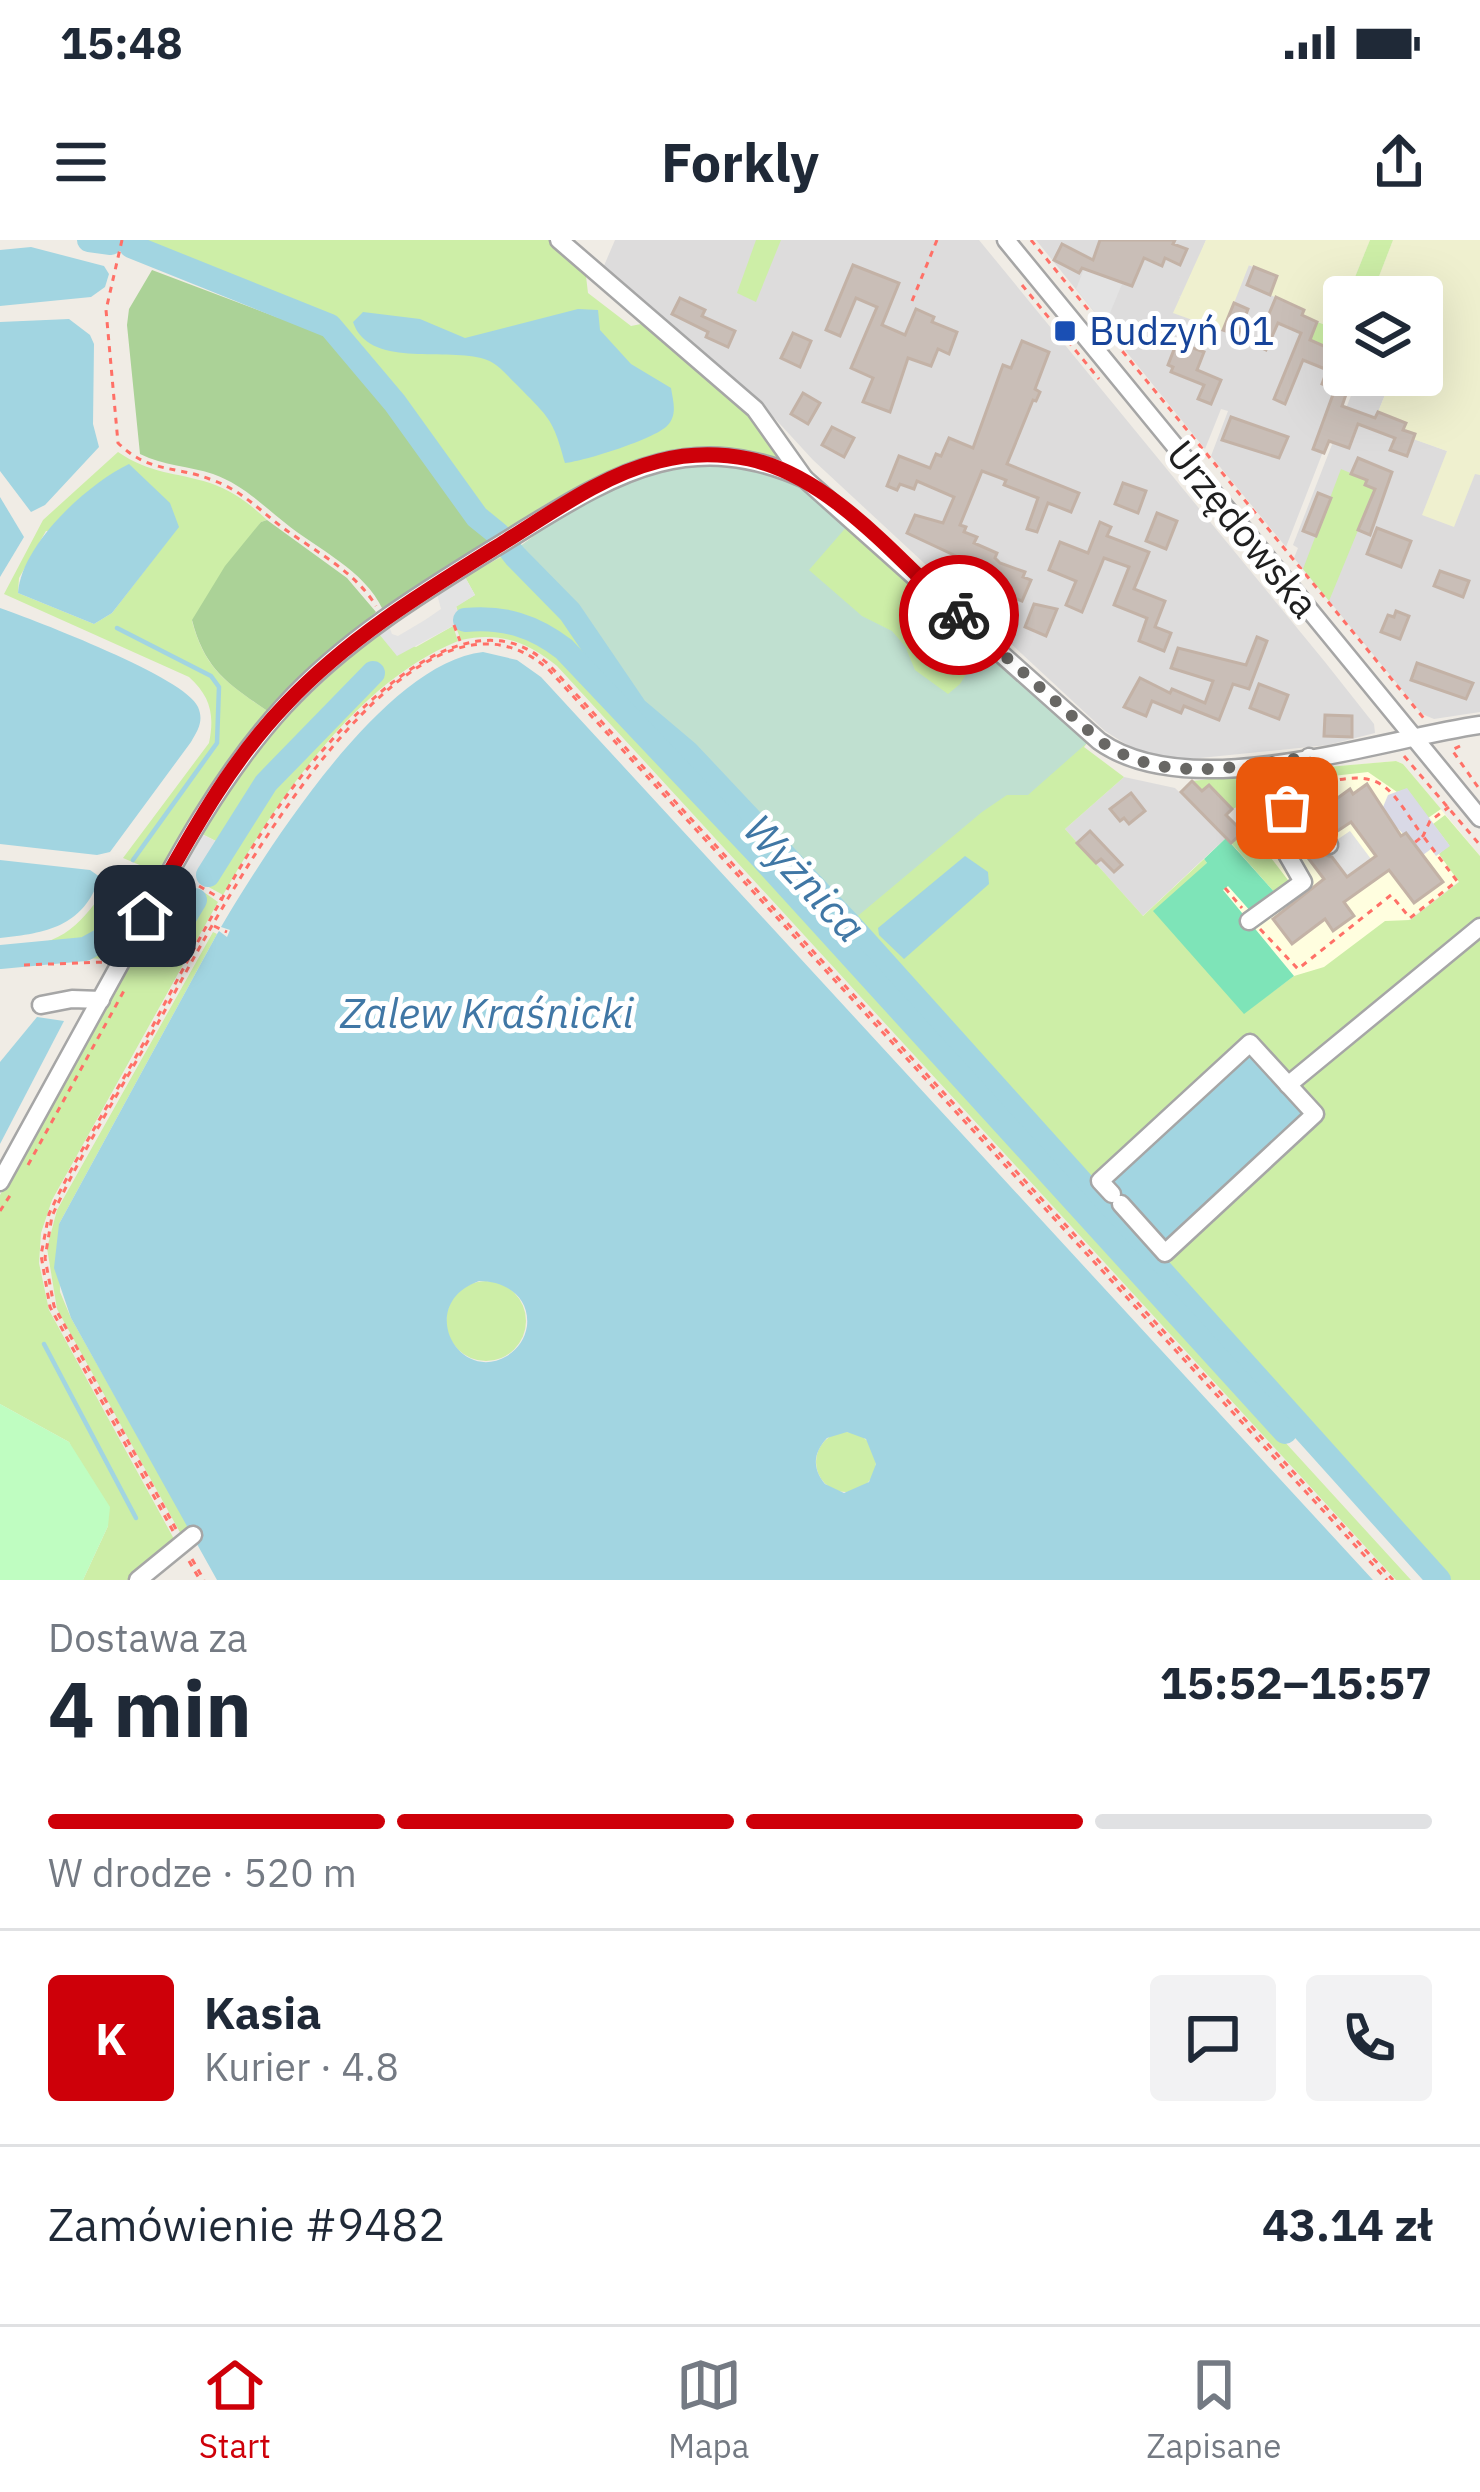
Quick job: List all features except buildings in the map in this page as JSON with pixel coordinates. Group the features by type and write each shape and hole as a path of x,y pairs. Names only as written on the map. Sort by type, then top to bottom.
{"street":[{"path":"560,240 755,409 805,478 1113,751 1154,766 1186,770 1388,745 1480,725"},
{"name":"Urzędowska","path":"1006,240 1480,818"},
{"path":"1065,312 1076,295"},
{"path":"1090,343 1101,326"},
{"path":"0,1182 213,796 257,737 318,673 382,623 601,484 674,458 714,454 748,459 805,478"},
{"path":"1250,920 1303,882 1276,841 1280,821 1296,797 1314,785 1309,757"},
{"path":"1296,797 1329,845"},
{"path":"1288,1085 1480,927"},
{"path":"41,1006 72,999 101,1000"},
{"path":"1250,1043 1288,1085 1315,1114 1165,1252 1100,1181 1250,1043"},
{"path":"138,1580 185,1540"}],"path":[{"path":"122,240 106,310 118,442 154,467 208,478 246,495 277,524 346,572 373,599 382,623"},
{"path":"912,301 937,240"},
{"path":"1031,240 1411,705 1433,724"},
{"path":"454,626 461,644"},
{"path":"185,1540 50,1307 41,1255 44,1232 58,1196 282,803 329,745 386,690 461,644 481,638 508,641 551,667 1390,1580"},
{"path":"1449,741 1480,790"},
{"path":"1388,745 1394,754 1411,760 1480,845"},
{"path":"1444,757 1452,750"},
{"path":"1225,888 1298,969 1391,895 1410,918 1457,881 1391,793 1372,778 1357,776 1314,785"},
{"path":"1414,843 1430,820 1449,807"},
{"path":"199,886 224,901"},
{"path":"202,1580 185,1540 54,1306 45,1244 59,1201 224,901"},
{"path":"213,925 227,932"},
{"path":"24,965 122,960"}],"shaded area":[{"path":"615,240 979,240 1325,662 1374,724 1375,733 1328,745 1190,759 1157,757 1105,731 813,460 755,397 603,268"},
{"path":"1036,240 1206,240 1185,293 1179,297 1248,265 1277,276 1304,310 1302,315 1317,322 1310,340 1323,346 1323,396 1345,396 1286,547 1211,456 1228,411 1221,409 1205,449"},
{"path":"1206,240 1370,240 1355,276 1323,276 1323,324 1270,295 1277,276 1249,265 1223,331 1173,313"},
{"path":"1393,240 1480,240 1480,475 1475,474 1454,527 1422,515 1447,451 1413,439 1414,434 1403,430 1405,423 1378,412 1384,396 1443,396 1443,276 1379,276"},
{"path":"1084,269 1122,284 1105,325 1076,289"},
{"path":"1351,396 1384,396 1378,412 1406,423 1414,439 1447,451 1480,475 1480,712 1434,719 1422,714 1294,558 1298,548 1293,545"},
{"path":"703,461 763,470 800,483 849,524 809,570 862,616 892,631 915,670 948,694 978,655 990,654 1088,742 1028,795 1007,795 982,812 853,920 690,746 642,707 572,606 515,550 567,512 641,474"},
{"path":"465,577 475,595 456,607 462,621 397,656 379,634 389,626 398,636 425,620 441,609 437,594"},
{"path":"1396,761 1480,856 1480,865 1254,1039 1143,916 1226,838 1231,843 1243,832 1278,772"},
{"path":"1124,777 1175,788 1226,838 1143,916 1065,829"},
{"path":"1407,788 1450,846 1436,856 1431,849 1423,855 1387,817 1383,807 1388,795"},
{"path":"193,830 222,844 191,899 162,886"},
{"path":"1350,831 1371,859 1347,877 1325,848"}],"green space":[{"path":"132,240 554,240 585,268 588,293 631,326 646,323 749,412 782,455 781,462 744,452 707,450 635,463 566,493 502,533 480,517 333,325"},
{"path":"756,240 781,240 756,302 737,293"},
{"path":"1370,240 1393,240 1379,276 1355,276"},
{"path":"152,270 279,318 282,310 328,330 472,520 494,538 383,610 352,572 242,489 213,474 140,454 127,325 129,309"},
{"path":"1317,322 1323,324 1323,346 1310,340"},
{"path":"118,452 152,469 218,486 267,520 261,522 192,621 211,664 269,712 219,775 157,879 149,869 123,858 209,743 209,706 189,677 4,594 43,520","holes":["178,527 112,613 94,624 18,593 19,578 46,531"]},
{"path":"1341,469 1367,480 1365,485 1375,489 1329,601 1303,569"},
{"path":"800,483 1088,742 1084,747 1124,777 1065,829 1143,916 1204,859 1244,1013 1294,976 1324,967 1385,921 1410,920 1459,882 1439,854 1449,845 1433,824 1445,815 1480,856 1480,1580 1444,1580 853,920 690,746 642,707 572,606 515,550 567,512"},
{"path":"267,520 347,578 376,612 269,712 211,664 192,620 225,566"},
{"path":"508,553 567,613 634,712 689,757 875,957 863,964 567,647 520,622 481,616 466,621 517,627 562,651 1411,1580 1396,1580 557,666 512,641 461,640 455,625 461,621 456,606 475,595 465,577"},
{"path":"453,626 458,641 385,685 322,748 293,784 223,895 205,885 269,784 373,674 314,725 222,844 200,833 280,725 379,634 416,647"},
{"path":"1396,761 1441,809 1428,818 1407,789 1397,792 1368,772 1324,777 1316,768"},
{"path":"1304,770 1298,783 1284,779 1270,802 1278,807 1267,806 1258,822 1267,826 1267,835 1259,842 1291,884 1276,894 1231,843 1243,832 1278,772"},
{"path":"1265,773 1242,805 1232,809 1209,785 1202,791 1192,781"},
{"path":"1226,838 1276,894 1252,913 1228,886 1223,890 1294,976 1244,1014 1153,911 1207,863 1204,859"},
{"path":"119,869 142,875 149,891 112,959 43,957 38,944 75,925"},
{"path":"205,893 218,902 52,1200 41,1233 39,1263 49,1310 174,1539 127,1580 83,1580 108,1526 69,1442 0,1404 0,1195 145,936 181,925"},
{"path":"213,932 217,934 59,1224 60,1292 191,1531 182,1536 57,1309 47,1248 57,1210"},
{"path":"486,1281 515,1292 526,1321 515,1350 486,1361 457,1350 446,1321 457,1292"},
{"path":"0,1404 69,1442 110,1507 108,1526 83,1580 0,1580"},
{"path":"846,1432 868,1440 876,1462 868,1484 846,1492 824,1484 816,1462 824,1440"}],"water":[{"path":"31,247 104,266 109,274 105,287 91,297 0,306 0,250"},
{"path":"578,309 598,310 600,330 631,364 671,388 674,413 667,426 648,437 565,463 548,420 497,365 465,355 390,351 361,336 353,322 363,312 420,319 465,338"},
{"path":"69,319 94,344 93,424 99,447 45,505 31,512 0,471 0,322"},
{"path":"129,464 170,503 179,527 112,613 94,624 18,593 22,574 43,536 76,501"},
{"path":"0,497 24,537 0,577"},
{"path":"0,608 139,666 188,695 198,707 200,721 191,742 110,852 97,855 0,844"},
{"name":"Zalew Kraśnicki","path":"483,652 517,660 541,677 1373,1580 217,1580 71,1318 54,1268 59,1224 217,934 227,937 230,930 221,927 298,808 369,723 407,688 445,664","holes":["479,1281 514,1292 527,1315 518,1347 489,1362 473,1360 460,1351 447,1322 449,1306 460,1292","847,1432 866,1439 876,1464 869,1482 844,1493 825,1484 816,1461 827,1438"]},
{"path":"965,856 988,872 989,884 904,959 879,935 878,928"},
{"path":"0,860 90,870 100,877 93,894 73,917 47,930 0,938"},
{"path":"37,1017 64,1021 0,1144 0,1062"},
{"path":"1249,1048 1310,1114 1164,1248 1118,1190 1104,1182"}],"waterway":[{"name":"Wyżnica","path":"89,240 111,243"},
{"name":"Wyżnica","path":"131,246 330,326 395,403 477,517 570,612 636,709 688,753 852,927 1439,1580"},
{"name":"Wyżnica","path":"465,620 518,624 564,649 762,858 1285,1432"},
{"path":"117,628 211,676 219,687 217,743 133,860"},
{"name":"Wyżnica","path":"208,875 266,783 373,673"},
{"name":"Wyżnica","path":"0,957 85,949 114,933 161,931 183,920 195,900"},
{"path":"1106,1206 1121,1193"},
{"path":"44,1344 136,1518"}],"way so far":[{"path":"959,615 1099,740 1125,757 1154,766 1202,770 1309,757 1314,785 1287,808"}],"place":[{"name":"Budzyń 01","path":"1065,331"}],"route":[{"path":"145,916 231,770 318,673 390,613 567,503 641,466 714,454 748,459 805,478 959,615"}]}
